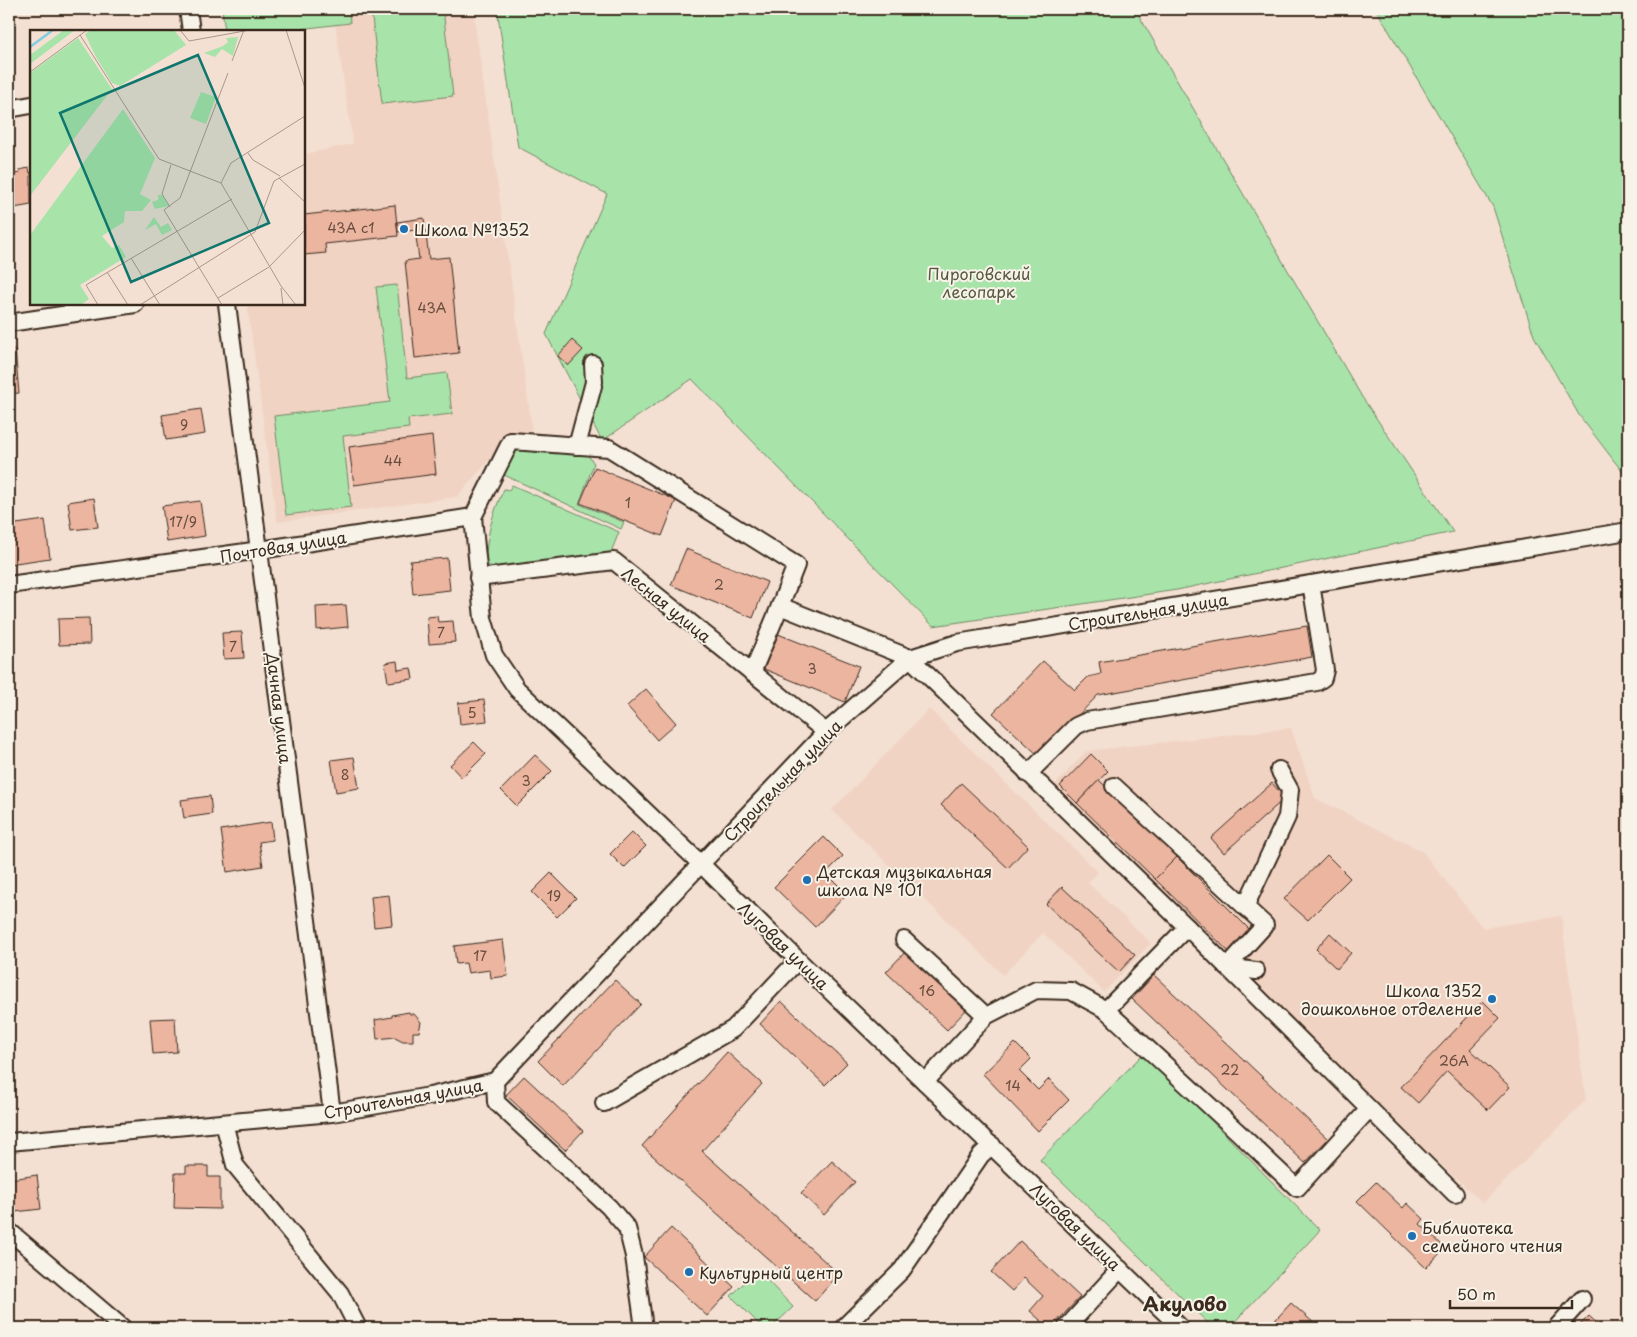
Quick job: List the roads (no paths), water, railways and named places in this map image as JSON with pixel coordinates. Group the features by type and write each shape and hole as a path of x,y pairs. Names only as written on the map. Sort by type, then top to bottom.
{"street":[{"path":"188,9 191,30"},
{"path":"9,109 30,105"},
{"path":"9,323 128,305"},
{"name":"Дачная улица","path":"227,305 332,1113"},
{"path":"577,446 594,382 593,364"},
{"path":"473,517 511,441 609,448 796,565 752,673"},
{"name":"Почтовая улица","path":"9,586 473,517"},
{"name":"Луговая улица","path":"473,517 483,618 494,655 517,689 1181,1328"},
{"name":"Строительная улица","path":"9,1142 332,1113 430,1096 495,1081 826,732 910,658 957,643 1628,531"},
{"name":"Лесная улица","path":"478,578 614,561 826,732"},
{"path":"1028,774 1076,726 1087,721 1317,682 1323,678 1325,670 1311,584"},
{"path":"780,606 910,658 1187,927 1455,1194"},
{"path":"1245,907 1287,817 1290,790 1279,770"},
{"path":"1114,786 1265,925 1227,967"},
{"path":"1106,1010 1187,927"},
{"path":"904,940 986,1016"},
{"path":"604,1102 733,1029 798,960"},
{"path":"1227,967 1256,970"},
{"path":"925,1082 986,1016 1036,990 1071,991 1106,1010 1297,1188 1369,1109"},
{"path":"495,1081 496,1102 609,1207 627,1228 634,1256 644,1328"},
{"path":"224,1123 235,1165 340,1293 358,1328"},
{"path":"843,1328 902,1270 980,1155 992,1145"},
{"path":"9,1231 123,1328"},
{"path":"1066,1328 1120,1269"},
{"path":"1556,1328 1582,1299"}],"place":[{"name":"Школа №1352","path":"404,229"},
{"name":"Детская музыкальная школа № 101","path":"807,880"},
{"name":"Школа 1352 дошкольное отделение","path":"1492,999"},
{"name":"Библиотека семейного чтения","path":"1412,1236"},
{"name":"Культурный центр","path":"689,1272"}],"district":[{"name":"Акулово","path":"1185,1303"}],"park label":[{"name":"Пироговский лесопарк","path":"979,282"}]}
